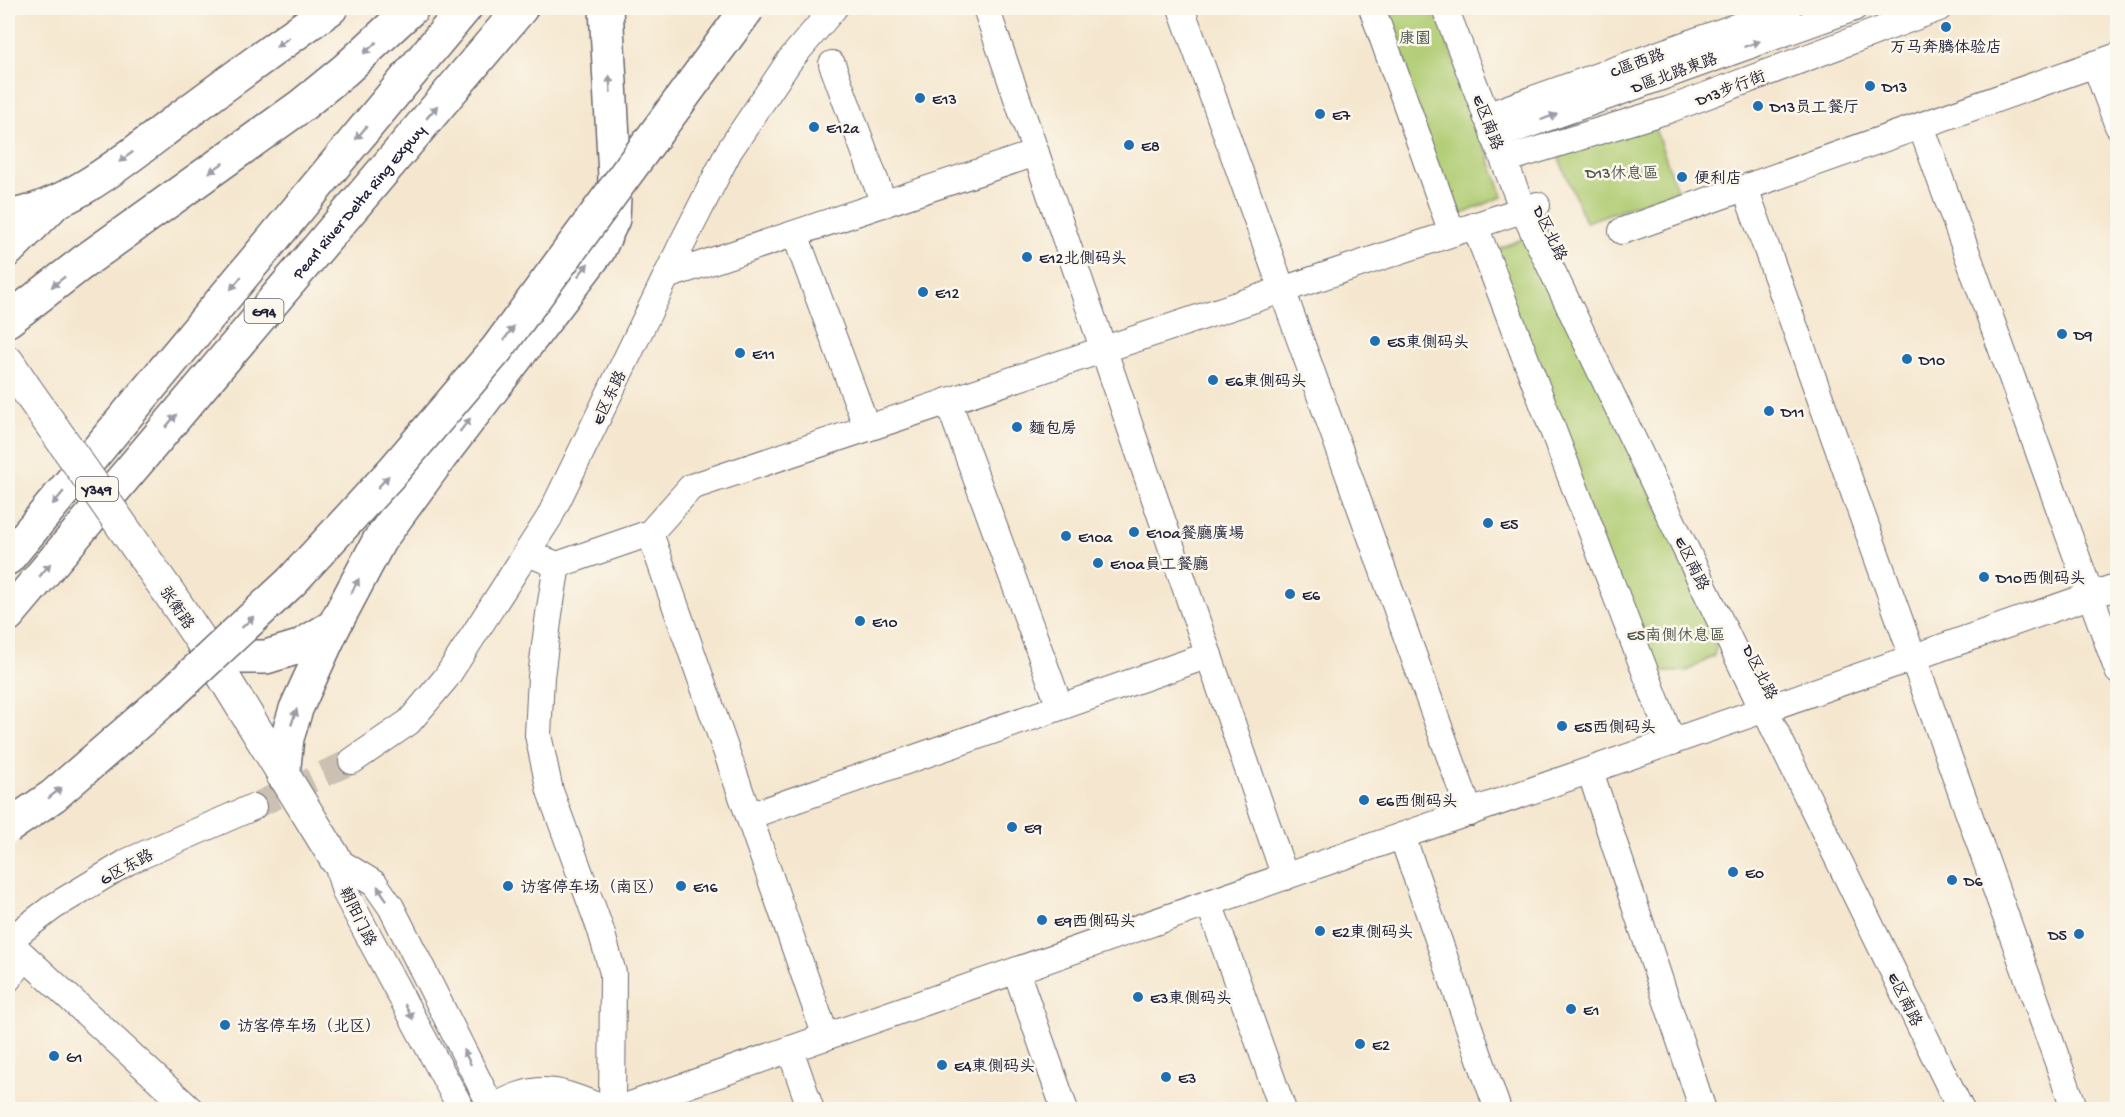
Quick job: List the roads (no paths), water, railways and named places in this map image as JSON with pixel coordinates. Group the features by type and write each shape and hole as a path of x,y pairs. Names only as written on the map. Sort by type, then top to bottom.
{"highway":[{"path":"8,217 24,214 56,202 102,176 331,8"},
{"path":"8,320 82,263 301,106 345,70 412,8"},
{"name":"G94","path":"8,558 465,8"},
{"name":"Pearl River Delta Ring Expwy","path":"8,615 520,8"},
{"path":"283,775 287,738 293,719 333,626 379,541 598,251 613,219 615,176 606,8"},
{"path":"8,827 53,795 172,693 291,582 393,471 497,349 748,8"},
{"path":"8,249 56,202"},
{"path":"204,645 238,657 266,657 299,647 333,626"}],"main road":[{"name":"张衡路","path":"16,374 204,645 336,860"}],"street":[{"name":"E区东路","path":"352,761 409,722 446,678 528,554 549,518 729,151 790,60 834,8"},
{"path":"986,8 1285,877"},
{"path":"1181,8 1470,813"},
{"path":"1372,8 1672,742"},
{"name":"E区南路","path":"1445,8 1497,123 1530,207 1751,686 1772,708 1960,1110"},
{"path":"1462,8 1497,123"},
{"name":"C區西路","path":"1497,123 1788,8"},
{"name":"D區北路東路","path":"1497,123 1854,8"},
{"name":"D13步行街","path":"1518,156 1668,110 1940,8"},
{"path":"1622,231 2106,60 2118,126"},
{"path":"832,64 884,204"},
{"name":"D区北路","path":"1497,123 1518,156 1530,207"},
{"path":"1921,126 2118,670"},
{"path":"667,276 1036,153"},
{"path":"1745,188 2075,1110"},
{"path":"528,554 557,565 650,533 691,487 1530,207"},
{"path":"795,234 867,428"},
{"path":"948,401 1060,708"},
{"path":"650,533 826,1037"},
{"path":"557,565 541,677 538,735 550,791 601,930 613,974 612,1110"},
{"path":"491,1109 518,1096 545,1090 563,1093 612,1110 2118,586"},
{"path":"749,816 1209,655"},
{"name":"D区北路","path":"1772,708 1795,744 1977,1110"},
{"path":"1590,771 1703,1110"},
{"name":"G区东路","path":"8,978 14,947 53,907 129,861 253,807"},
{"path":"1402,836 1498,1110"},
{"name":"朝阳门路","path":"336,860 375,884 391,907 491,1109"},
{"name":"朝阳门路","path":"336,860 345,892 462,1110"},
{"path":"1209,903 1283,1110"},
{"path":"14,947 191,1110"},
{"path":"1016,971 1065,1110"},
{"path":"790,1049 811,1110"}],"tunnel":[{"path":"253,807 352,761"}],"place":[{"name":"万马奔腾体验店","path":"1946,27"},
{"name":"D13","path":"1870,86"},
{"name":"E13","path":"920,98"},
{"name":"D13员工餐厅","path":"1758,106"},
{"name":"E7","path":"1320,114"},
{"name":"E12a","path":"814,127"},
{"name":"E8","path":"1129,145"},
{"name":"便利店","path":"1682,177"},
{"name":"E12北側码头","path":"1027,257"},
{"name":"E12","path":"923,292"},
{"name":"D9","path":"2062,334"},
{"name":"E5東側码头","path":"1375,341"},
{"name":"E11","path":"740,353"},
{"name":"D10","path":"1907,359"},
{"name":"E6東側码头","path":"1213,380"},
{"name":"D11","path":"1769,411"},
{"name":"麵包房","path":"1017,427"},
{"name":"E5","path":"1488,523"},
{"name":"E10a餐廳廣場","path":"1134,532"},
{"name":"E10a","path":"1066,536"},
{"name":"E10a員工餐廳","path":"1098,563"},
{"name":"D10西側码头","path":"1984,577"},
{"name":"E6","path":"1290,594"},
{"name":"E10","path":"860,621"},
{"name":"E5西側码头","path":"1562,726"},
{"name":"E6西側码头","path":"1364,800"},
{"name":"E9","path":"1012,827"},
{"name":"E0","path":"1733,872"},
{"name":"D6","path":"1952,880"},
{"name":"访客停车场（南区）","path":"508,886"},
{"name":"E16","path":"681,886"},
{"name":"E9西側码头","path":"1042,920"},
{"name":"E2東側码头","path":"1320,931"},
{"name":"D5","path":"2079,934"},
{"name":"E3東側码头","path":"1138,997"},
{"name":"E1","path":"1571,1009"},
{"name":"访客停车场（北区）","path":"225,1025"},
{"name":"E2","path":"1360,1044"},
{"name":"G1","path":"54,1056"},
{"name":"E4東側码头","path":"942,1065"},
{"name":"E3","path":"1166,1077"}],"park label":[{"name":"康園","path":"1415,37"},
{"name":"D13休息區","path":"1622,172"},
{"name":"E5南側休息區","path":"1676,634"}]}
